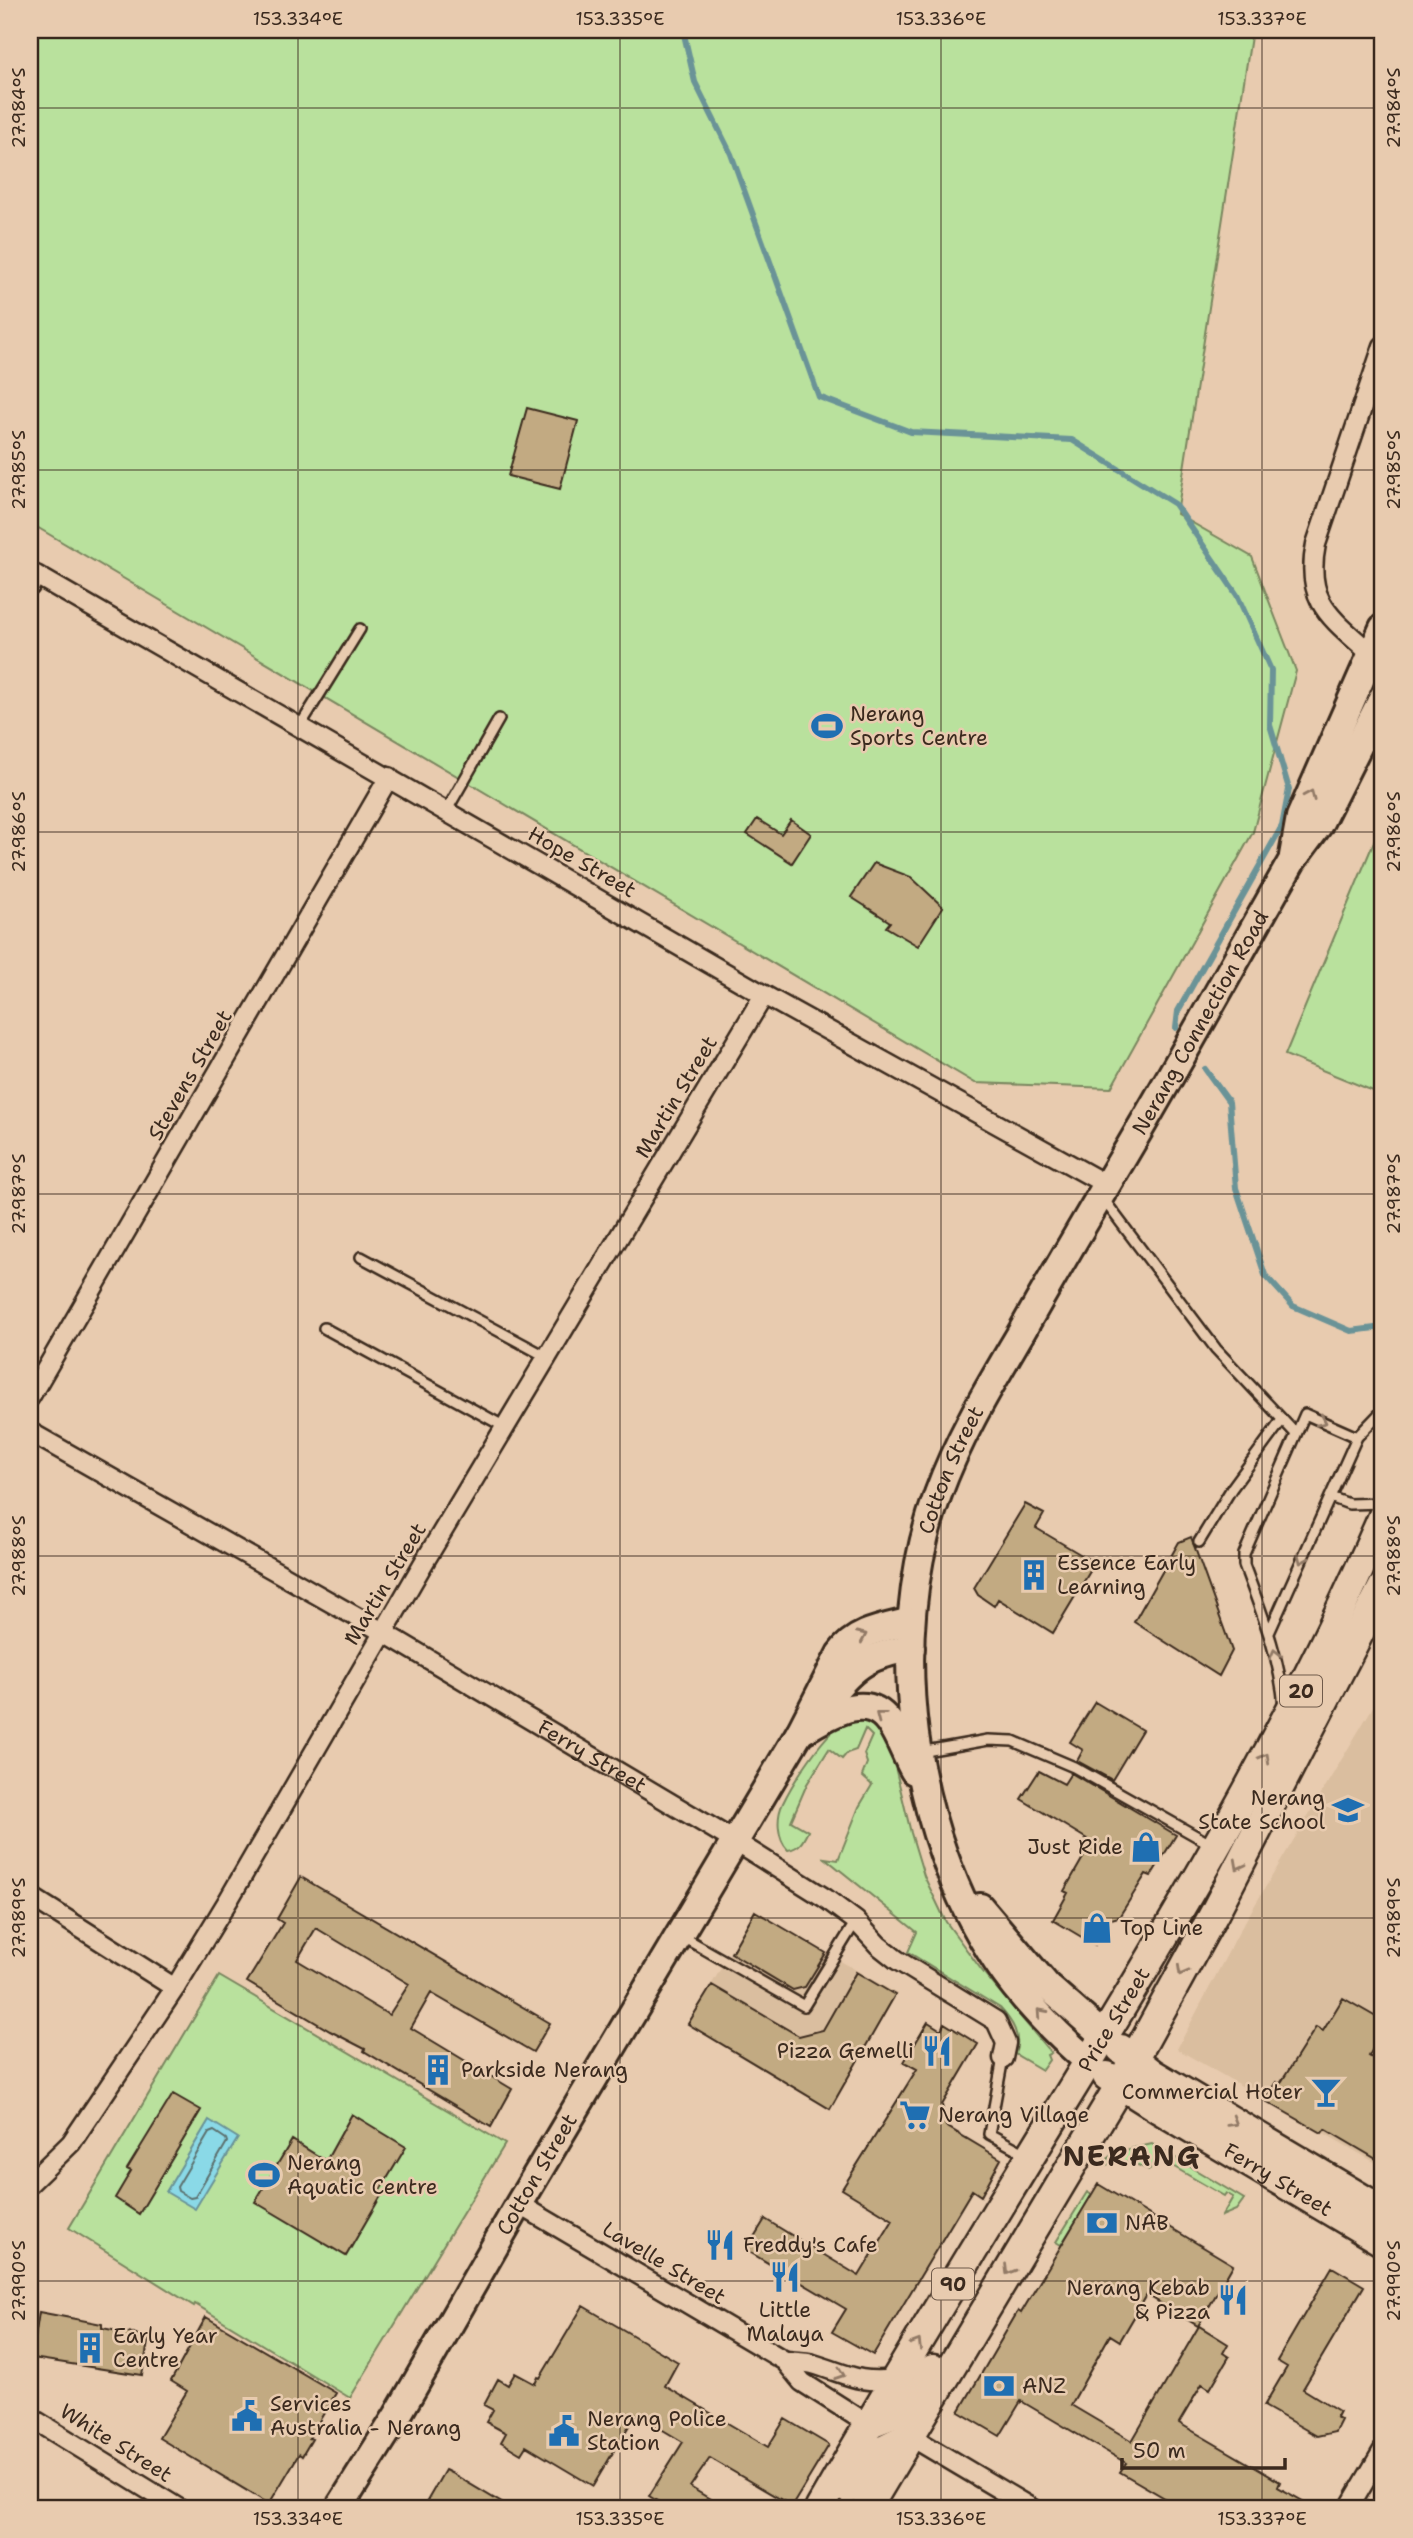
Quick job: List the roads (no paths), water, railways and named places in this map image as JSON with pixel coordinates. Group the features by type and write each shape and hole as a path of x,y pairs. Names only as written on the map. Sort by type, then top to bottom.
{"main road":[{"name":"Nerang Connection Road","path":"1292,861 1300,817 1379,660 1383,628"},
{"name":"Nerang Connection Road","path":"1104,1190 1292,861 1318,826 1375,728 1383,697"},
{"name":"Cotton Street","path":"339,2508 397,2416 519,2204 736,1842 800,1732 840,1654 860,1636 911,1621 919,1561 927,1530 937,1496 968,1422 1104,1190"},
{"name":"Price Street","path":"820,2508 895,2379 1105,2037 1215,1847 1285,1721 1355,1580 1383,1516"},
{"name":"Price Street","path":"867,2508 1120,2085 1215,1912 1383,1587"},
{"path":"911,1621 914,1717 912,1754"},
{"name":"Cotton Street","path":"800,1732 858,1665 882,1654 911,1648"},
{"name":"Ferry Street","path":"800,1732 847,1708 865,1707 875,1710 888,1720 912,1754 939,1845 982,1936 1001,1967 1067,2042 1120,2085 1383,2242"},
{"name":"Ferry Street","path":"951,1874 1047,1986 1134,2060 1383,2211"},
{"path":"868,2424 896,2413 948,2349 967,2342"},
{"path":"834,2508 875,2452 910,2436"}],"street":[{"path":"1379,660 1335,621 1319,601 1312,574 1316,544 1383,346"},
{"name":"Hope Street","path":"33,581 300,726 1104,1190"},
{"name":"Stevens Street","path":"30,1397 389,777"},
{"name":"Martin Street","path":"30,2183 72,2143 175,1988 383,1632 764,995"},
{"name":"Ferry Street","path":"30,1432 383,1632 825,1898 856,1921 897,1961 996,2021 1006,2043 1003,2058"},
{"path":"30,1896 175,1988"},
{"name":"Lavelle Street","path":"519,2204 785,2361 802,2382 868,2424"},
{"name":"Lavelle Street","path":"785,2361 812,2364 857,2380 875,2382 895,2379"},
{"name":"White Street","path":"30,2417 178,2508"},
{"path":"910,2436 1031,2508"},
{"path":"1349,2508 1383,2450"}],"lane":[{"path":"300,726 360,629"},
{"path":"447,810 499,719"},
{"path":"1104,1190 1216,1349 1296,1434"},
{"path":"361,1256 547,1357"},
{"path":"324,1328 505,1427"},
{"path":"1269,1633 1357,1437 1381,1412"},
{"path":"1285,1721 1280,1674 1269,1633 1243,1560 1305,1414 1357,1437"},
{"path":"1199,1542 1232,1488 1282,1420"},
{"path":"1330,1497 1356,1504 1383,1503"},
{"path":"912,1754 988,1740 1013,1741 1074,1768 1215,1847"},
{"path":"679,1936 804,2006 856,1921"},
{"name":"Ferry Street","path":"1003,2058 989,2134 1030,2156"}],"water":[{"path":"209,2120 238,2138 195,2209 166,2192"}],"waterway":[{"path":"683,30 695,82 731,154 819,397 911,432 1072,440 1175,504 1237,595 1271,670 1270,725 1289,789 1282,826 1178,1011 1176,1028"},
{"path":"1205,1069 1229,1102 1236,1188 1265,1275 1293,1306 1351,1331 1383,1327"}],"place":[{"name":"Nerang Sports Centre","path":"827,726"},
{"name":"Essence Early Learning","path":"1034,1575"},
{"name":"Nerang State School","path":"1348,1810"},
{"name":"Just Ride","path":"1146,1847"},
{"name":"Top Line","path":"1097,1928"},
{"name":"Pizza Gemelli","path":"937,2051"},
{"name":"Parkside Nerang","path":"438,2070"},
{"name":"Commercial Hoter","path":"1326,2092"},
{"name":"Nerang Village","path":"915,2115"},
{"name":"Nerang Aquatic Centre","path":"264,2175"},
{"name":"NAB","path":"1102,2223"},
{"name":"Freddy's Cafe","path":"720,2245"},
{"name":"Little Malaya","path":"785,2277"},
{"name":"Nerang Kebab & Pizza","path":"1233,2300"},
{"name":"Early Year Centre","path":"90,2348"},
{"name":"ANZ","path":"999,2386"},
{"name":"Services Australia - Nerang","path":"247,2416"},
{"name":"Nerang Police Station","path":"564,2431"}],"district":[{"name":"NERANG","path":"1132,2156"}]}
